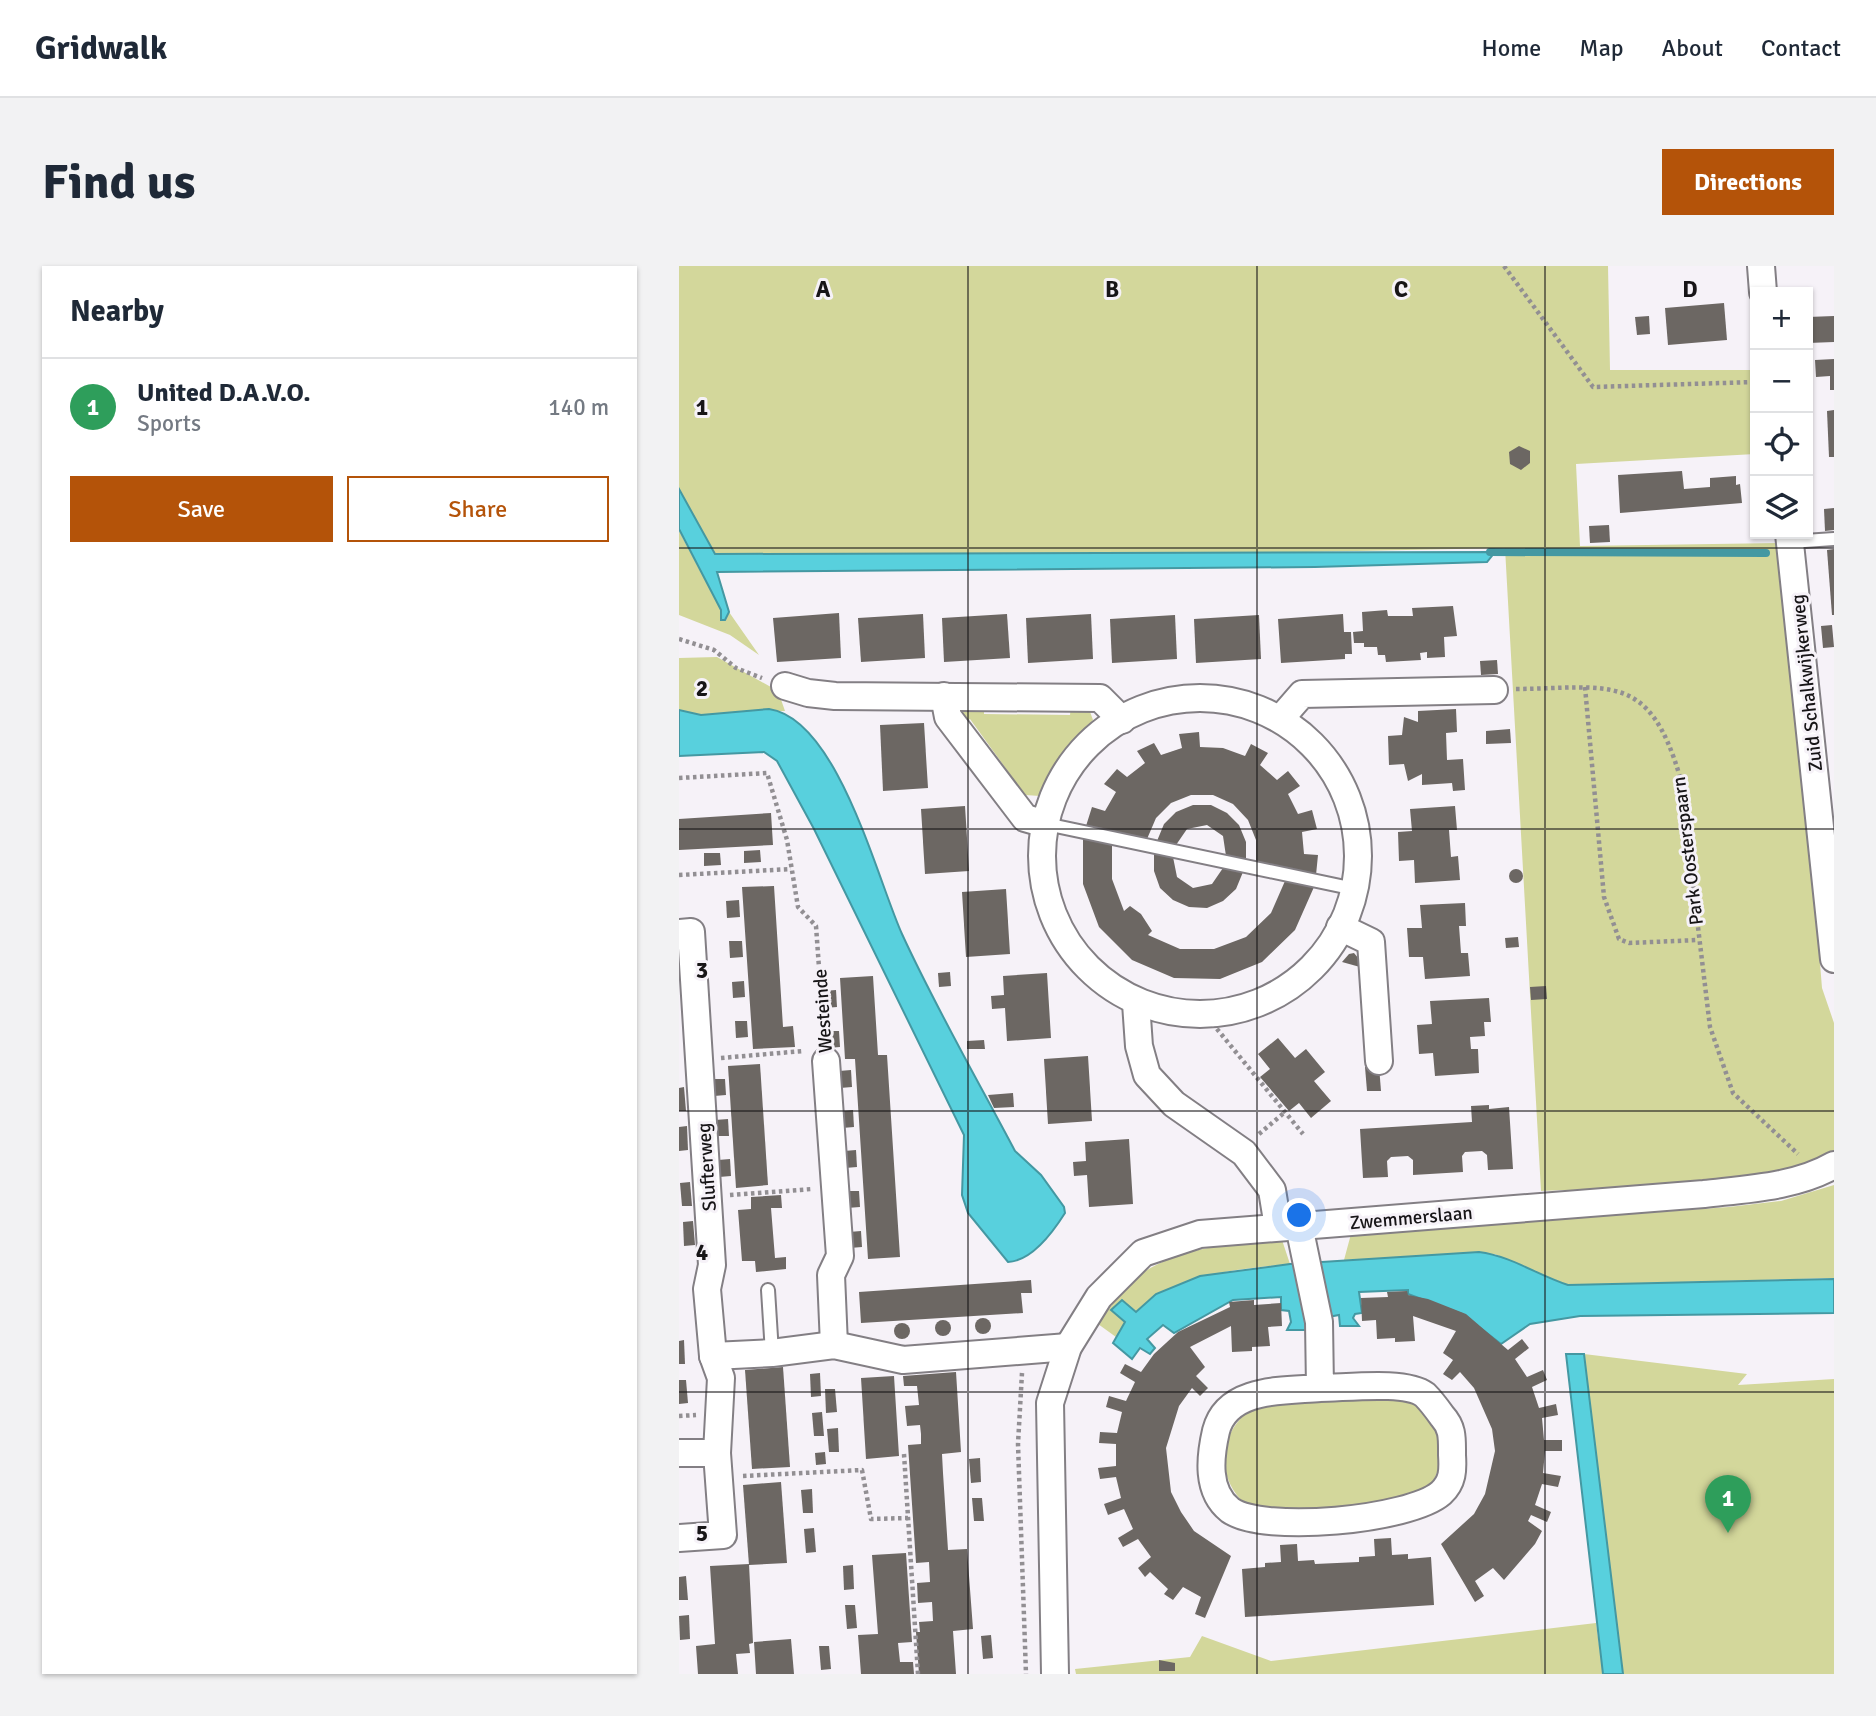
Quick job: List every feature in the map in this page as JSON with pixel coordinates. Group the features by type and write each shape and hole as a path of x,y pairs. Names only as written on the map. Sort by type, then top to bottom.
{"street":[{"path":"1761,266 1763,287"},
{"name":"Zuid Schalkwijkerweg","path":"1790,539 1834,959"},
{"path":"785,686 807,693 835,696 1100,698 1122,719"},
{"path":"1282,717 1302,694 1495,690"},
{"path":"1185,694 1231,697 1282,717 1323,757 1345,792 1355,842 1350,888 1341,927 1309,969 1285,991 1257,1007 1209,1018 1163,1012 1136,1003 1103,983 1078,959 1063,937 1045,884 1043,838 1068,772 1090,743 1122,719 1152,702 1185,694"},
{"path":"944,696 948,717 1025,818 1047,824"},
{"path":"1341,927 1371,942 1379,1061"},
{"name":"Slufterweg","path":"679,933 691,932 712,1265 707,1289 713,1356 721,1378 718,1465 723,1535 679,1538"},
{"path":"1136,1003 1139,1046 1147,1075 1174,1104 1240,1150 1272,1189 1304,1253 1320,1337 1320,1388"},
{"name":"Westeinde","path":"825,1056 840,1256 831,1275 834,1345"},
{"name":"Zwemmerslaan","path":"1055,1674 1050,1403 1067,1347 1099,1297 1143,1253 1200,1234 1704,1194 1770,1185 1826,1170"},
{"path":"713,1356 772,1353 834,1345 903,1360 1067,1347"},
{"path":"1390,1387 1423,1394 1452,1427 1453,1477 1440,1493 1408,1511 1354,1520 1261,1521 1230,1510 1212,1481 1211,1452 1218,1423 1238,1402 1258,1392 1320,1388 1390,1387"},
{"path":"679,1453 718,1465"}],"lane":[{"path":"1813,539 1834,539"},
{"path":"1047,824 1350,888"},
{"path":"768,1290 772,1353"}],"path":[{"path":"1504,266 1593,387 1750,382"},
{"path":"679,639 714,650 736,668 785,686"},
{"path":"1585,687 1604,897 1619,939 1629,943 1698,940"},
{"name":"Park Oosterspaarn","path":"1495,690 1603,687 1641,702 1668,739 1680,777 1710,1027 1733,1093 1826,1170"},
{"name":"Westeinde","path":"679,778 767,773 787,840 797,907 816,926 825,1056"},
{"path":"679,874 791,869"},
{"path":"1209,1018 1303,1134"},
{"path":"700,1059 825,1056"},
{"path":"1240,1150 1285,1112"},
{"path":"708,1196 834,1188"},
{"path":"1026,1352 1018,1444 1026,1674"},
{"path":"904,1454 918,1674"},
{"path":"718,1465 862,1470 871,1519 908,1518"}],"green space":[{"path":"679,266 1608,266 1610,370 1750,370 1750,454 1576,464 1580,546 1786,543 1822,988 1834,1023 1834,1152 1808,1165 1735,1180 1693,1185 1541,1191 1505,548 712,564 679,505"},
{"path":"679,531 721,610 722,620 725,620 729,612 759,655 730,635 679,615"},
{"path":"717,657 778,691 785,711 701,715 679,710 679,658"},
{"path":"984,703 984,714 1070,715 1071,704 1089,709 1093,720 1067,748 1040,796 1025,795 970,719 961,726 960,716 968,704"},
{"path":"1834,1185 1834,1278 1568,1285 1542,1277 1495,1254 1344,1260 1351,1234 1729,1207 1781,1201"},
{"path":"1282,1240 1290,1264 1216,1274 1171,1289 1150,1301 1132,1317 1116,1337 1098,1324 1129,1284 1141,1274 1173,1257 1209,1248"},
{"path":"1584,1354 1747,1374 1738,1385 1834,1379 1834,1674 1623,1674"},
{"path":"1380,1392 1416,1404 1425,1411 1436,1431 1439,1466 1429,1486 1420,1493 1387,1509 1349,1515 1247,1506 1236,1494 1225,1468 1227,1440 1243,1416 1256,1406"},
{"path":"1596,1623 1603,1674 1076,1674 1075,1669 1190,1657 1202,1636 1271,1661"}],"water":[{"path":"679,489 715,554 1495,552 1487,562 1315,567 717,572 729,612 725,620 721,620 721,610 679,529"},
{"path":"769,709 793,719 815,741 835,770 867,841 902,934 943,1016 1015,1151 1041,1175 1064,1207 1065,1213 1054,1229 1025,1257 1008,1262 968,1213 962,1195 964,1135 814,829 777,761 764,752 679,756 679,710 701,715"},
{"path":"1479,1252 1502,1257 1568,1285 1834,1279 1834,1313 1580,1316 1530,1324 1501,1344 1462,1314 1408,1294 1408,1290 1359,1292 1362,1313 1355,1314 1353,1318 1359,1326 1340,1326 1339,1315 1307,1321 1307,1330 1287,1330 1291,1322 1289,1311 1281,1310 1281,1297 1233,1300 1174,1333 1163,1325 1147,1339 1155,1348 1150,1354 1140,1348 1132,1359 1113,1343 1125,1322 1111,1310 1122,1300 1136,1312 1156,1294 1200,1276 1290,1264"},
{"path":"1566,1354 1584,1354 1623,1674 1603,1674"}],"building":[{"path":"1724,303 1727,340 1668,345 1665,308"},
{"path":"1649,316 1650,334 1637,335 1635,317"},
{"path":"1834,316 1834,342 1813,343 1813,317"},
{"path":"1834,359 1834,390 1830,390 1830,376 1816,377 1815,360"},
{"path":"1834,410 1834,457 1829,457 1827,411"},
{"path":"1519,446 1530,451 1530,463 1521,470 1510,464 1509,452"},
{"path":"1682,471 1684,489 1710,487 1710,478 1736,476 1736,485 1740,484 1742,503 1620,513 1618,475"},
{"path":"1834,508 1834,530 1825,531 1824,509"},
{"path":"1609,525 1610,542 1590,543 1589,526"},
{"path":"1834,549 1834,615 1832,615 1827,550"},
{"path":"1453,606 1457,636 1444,637 1445,657 1427,658 1427,652 1420,653 1421,660 1386,662 1385,655 1378,655 1377,647 1364,647 1364,643 1354,643 1353,632 1363,631 1362,612 1387,610 1388,616 1413,616 1412,608"},
{"path":"839,613 841,658 777,662 773,618"},
{"path":"923,614 925,658 861,662 858,618"},
{"path":"1007,614 1010,658 944,662 942,618"},
{"path":"1091,614 1093,659 1028,663 1026,618"},
{"path":"1343,614 1344,632 1351,632 1352,654 1345,654 1345,659 1281,663 1278,619"},
{"path":"1175,615 1177,659 1112,663 1110,619"},
{"path":"1259,615 1261,659 1196,663 1194,619"},
{"path":"1832,625 1834,647 1823,648 1821,626"},
{"path":"1497,660 1498,674 1481,675 1480,661"},
{"path":"1456,709 1457,732 1446,733 1447,760 1463,759 1465,790 1453,791 1452,783 1422,785 1422,774 1408,781 1404,764 1389,765 1388,736 1402,735 1404,717 1418,722 1418,711"},
{"path":"924,723 928,788 883,791 880,725"},
{"path":"1510,729 1511,743 1486,744 1486,731"},
{"path":"1199,732 1200,747 1223,748 1245,756 1251,744 1268,753 1260,765 1277,780 1288,771 1300,786 1288,794 1298,814 1312,810 1317,829 1302,832 1304,854 1318,855 1316,875 1256,862 1256,840 1248,820 1233,804 1213,795 1191,795 1171,803 1156,818 1147,839 1086,826 1092,807 1105,811 1116,792 1104,784 1117,769 1127,777 1145,763 1137,751 1154,743 1161,755 1182,748 1179,734"},
{"path":"1193,805 1211,805 1227,813 1239,825 1246,842 1246,860 1226,856 1223,836 1207,825 1187,829 1176,845 1157,841 1164,824 1176,812"},
{"path":"965,806 969,871 925,874 921,809"},
{"path":"1455,806 1457,830 1449,830 1451,857 1458,856 1460,880 1415,883 1414,860 1399,861 1398,832 1412,831 1410,809"},
{"path":"771,813 773,845 679,850 679,819"},
{"path":"1083,838 1112,844 1112,879 1124,911 1130,906 1141,914 1152,931 1148,935 1180,949 1214,949 1246,937 1271,913 1285,881 1314,887 1295,930 1262,962 1220,979 1174,978 1132,960 1099,927 1083,884"},
{"path":"760,850 761,862 744,863 744,851"},
{"path":"704,853 720,853 721,865 704,866"},
{"path":"1154,853 1173,857 1177,877 1193,888 1212,884 1223,868 1243,872 1236,889 1223,901 1207,908 1189,907 1173,900 1160,888 1154,871"},
{"path":"1513,869 1519,869 1523,876 1519,883 1513,883 1509,879 1509,873"},
{"path":"774,886 783,1027 793,1026 795,1047 753,1049 742,887"},
{"path":"1006,889 1010,954 966,957 962,892"},
{"path":"739,900 740,917 727,918 726,901"},
{"path":"1465,903 1466,926 1459,926 1461,953 1468,953 1470,976 1425,979 1423,957 1409,957 1407,928 1422,928 1420,905"},
{"path":"1518,937 1519,947 1506,948 1505,938"},
{"path":"729,941 742,941 743,957 730,958"},
{"path":"1354,953 1359,959 1360,967 1342,962 1349,954"},
{"path":"950,972 951,986 939,987 938,973"},
{"path":"1047,973 1051,1038 1007,1041 1005,1008 992,1009 991,996 1004,995 1003,976"},
{"path":"873,976 878,1055 887,1055 900,1257 868,1259 855,1059 845,1059 840,978"},
{"path":"744,981 745,997 733,998 732,982"},
{"path":"1546,986 1547,999 1531,1000 1530,987"},
{"path":"836,990 837,1007 825,1008 824,991"},
{"path":"1489,998 1491,1022 1484,1022 1485,1036 1470,1037 1471,1049 1478,1049 1479,1073 1435,1076 1433,1053 1419,1054 1417,1025 1432,1024 1430,1001"},
{"path":"735,1021 747,1021 748,1037 736,1038"},
{"path":"827,1031 839,1031 840,1047 828,1048"},
{"path":"1278,1038 1295,1058 1306,1049 1325,1072 1314,1081 1331,1101 1311,1118 1299,1103 1289,1111 1260,1077 1270,1069 1258,1054"},
{"path":"984,1040 985,1049 967,1049 967,1041"},
{"path":"1088,1056 1092,1121 1048,1124 1044,1059"},
{"path":"760,1064 768,1185 736,1188 728,1066"},
{"path":"1379,1066 1381,1091 1367,1091 1365,1067"},
{"path":"851,1070 852,1087 840,1088 839,1071"},
{"path":"713,1079 725,1079 726,1095 714,1096"},
{"path":"684,1087 686,1111 679,1111 679,1088"},
{"path":"1013,1093 1014,1107 994,1108 988,1095"},
{"path":"1489,1105 1489,1109 1509,1107 1513,1169 1488,1170 1487,1155 1482,1151 1465,1152 1462,1156 1463,1172 1413,1175 1413,1160 1408,1156 1391,1157 1387,1161 1388,1177 1363,1178 1360,1129 1472,1122 1471,1106"},
{"path":"853,1110 854,1127 842,1128 841,1111"},
{"path":"728,1119 729,1136 716,1136 715,1120"},
{"path":"687,1126 688,1150 679,1151 679,1127"},
{"path":"1129,1139 1133,1204 1089,1207 1087,1175 1074,1176 1073,1162 1086,1161 1085,1142"},
{"path":"856,1150 857,1167 845,1168 844,1151"},
{"path":"730,1159 731,1176 719,1177 718,1160"},
{"path":"690,1182 692,1206 682,1206 680,1183"},
{"path":"846,1191 859,1191 860,1207 847,1208"},
{"path":"781,1195 782,1208 771,1208 775,1258 786,1257 786,1269 756,1272 755,1261 742,1261 738,1210 751,1209 751,1197"},
{"path":"693,1221 695,1245 684,1246 683,1222"},
{"path":"861,1231 862,1247 850,1248 849,1232"},
{"path":"1031,1280 1032,1293 1021,1293 1023,1313 861,1323 859,1292"},
{"path":"1407,1291 1408,1295 1428,1299 1466,1314 1508,1350 1522,1339 1529,1348 1515,1359 1527,1377 1543,1370 1547,1380 1532,1387 1539,1408 1556,1404 1558,1415 1542,1418 1544,1440 1562,1440 1562,1451 1545,1451 1543,1473 1561,1476 1558,1487 1542,1484 1535,1505 1551,1512 1547,1522 1531,1515 1528,1521 1542,1531 1535,1544 1504,1580 1493,1568 1475,1581 1484,1596 1475,1602 1441,1544 1474,1514 1485,1494 1495,1451 1492,1429 1474,1388 1460,1372 1452,1380 1443,1374 1453,1360 1443,1353 1456,1331 1413,1316 1415,1341 1395,1342 1395,1338 1377,1339 1376,1320 1362,1321 1361,1298 1388,1297 1387,1292"},
{"path":"1254,1300 1254,1305 1281,1303 1282,1326 1268,1327 1270,1346 1252,1347 1252,1351 1232,1352 1231,1326 1190,1347 1205,1367 1196,1376 1208,1388 1200,1396 1192,1388 1179,1406 1166,1448 1171,1492 1181,1512 1194,1531 1231,1556 1205,1618 1195,1614 1201,1597 1183,1587 1173,1600 1164,1594 1168,1589 1150,1572 1145,1577 1138,1568 1151,1557 1138,1539 1123,1547 1118,1538 1133,1529 1124,1509 1108,1515 1104,1504 1121,1498 1116,1477 1100,1479 1098,1468 1116,1466 1116,1444 1099,1443 1100,1432 1117,1433 1122,1412 1106,1407 1109,1396 1126,1401 1135,1382 1120,1373 1125,1364 1141,1372 1154,1354 1178,1332 1230,1307 1229,1302"},
{"path":"983,1318 989,1320 989,1332 983,1334 977,1332 975,1326 977,1320"},
{"path":"940,1320 946,1320 951,1328 949,1334 940,1336 935,1331 935,1325"},
{"path":"899,1323 905,1323 910,1331 908,1337 899,1339 894,1334 894,1328"},
{"path":"684,1340 685,1364 679,1364 679,1341"},
{"path":"783,1367 790,1467 752,1469 745,1370"},
{"path":"956,1372 961,1452 942,1454 948,1550 967,1549 973,1629 953,1631 956,1674 919,1674 916,1632 920,1632 919,1622 933,1621 932,1602 918,1603 917,1583 930,1582 929,1562 916,1563 908,1445 921,1444 921,1434 920,1425 907,1426 905,1406 919,1405 917,1386 904,1386 903,1376"},
{"path":"820,1373 821,1396 811,1397 810,1374"},
{"path":"894,1376 899,1456 866,1459 861,1378"},
{"path":"679,1380 686,1380 688,1403 679,1404"},
{"path":"825,1389 835,1389 837,1412 826,1413"},
{"path":"822,1412 824,1436 814,1436 812,1413"},
{"path":"838,1428 839,1452 829,1452 827,1429"},
{"path":"825,1452 826,1464 816,1465 815,1453"},
{"path":"980,1458 981,1482 971,1483 969,1459"},
{"path":"781,1482 787,1563 749,1565 743,1485"},
{"path":"812,1489 813,1513 803,1513 801,1490"},
{"path":"972,1498 982,1498 984,1521 974,1521"},
{"path":"814,1528 816,1552 806,1553 804,1529"},
{"path":"1391,1538 1392,1555 1408,1554 1408,1559 1431,1557 1434,1605 1245,1617 1242,1569 1281,1562 1280,1545 1297,1544 1298,1561 1314,1560 1315,1564 1359,1562 1359,1557 1375,1556 1374,1539"},
{"path":"906,1553 912,1642 898,1643 900,1662 913,1662 914,1674 861,1674 858,1635 878,1634 872,1555"},
{"path":"749,1564 753,1643 749,1644 750,1653 736,1654 738,1674 698,1674 696,1646 715,1644 710,1566"},
{"path":"853,1565 854,1589 844,1590 843,1566"},
{"path":"686,1576 688,1600 679,1600 679,1577"},
{"path":"845,1605 855,1605 857,1628 847,1629"},
{"path":"689,1615 690,1639 680,1640 679,1616"},
{"path":"991,1635 993,1658 983,1659 981,1636"},
{"path":"791,1639 794,1674 756,1674 754,1642"},
{"path":"819,1646 829,1646 831,1669 821,1670"},
{"path":"1159,1660 1175,1663 1175,1671 1159,1671"}],"waterway":[{"path":"1490,552 1766,553"}],"place":[{"name":"United D.A.V.O.","path":"1728,1533"}]}
